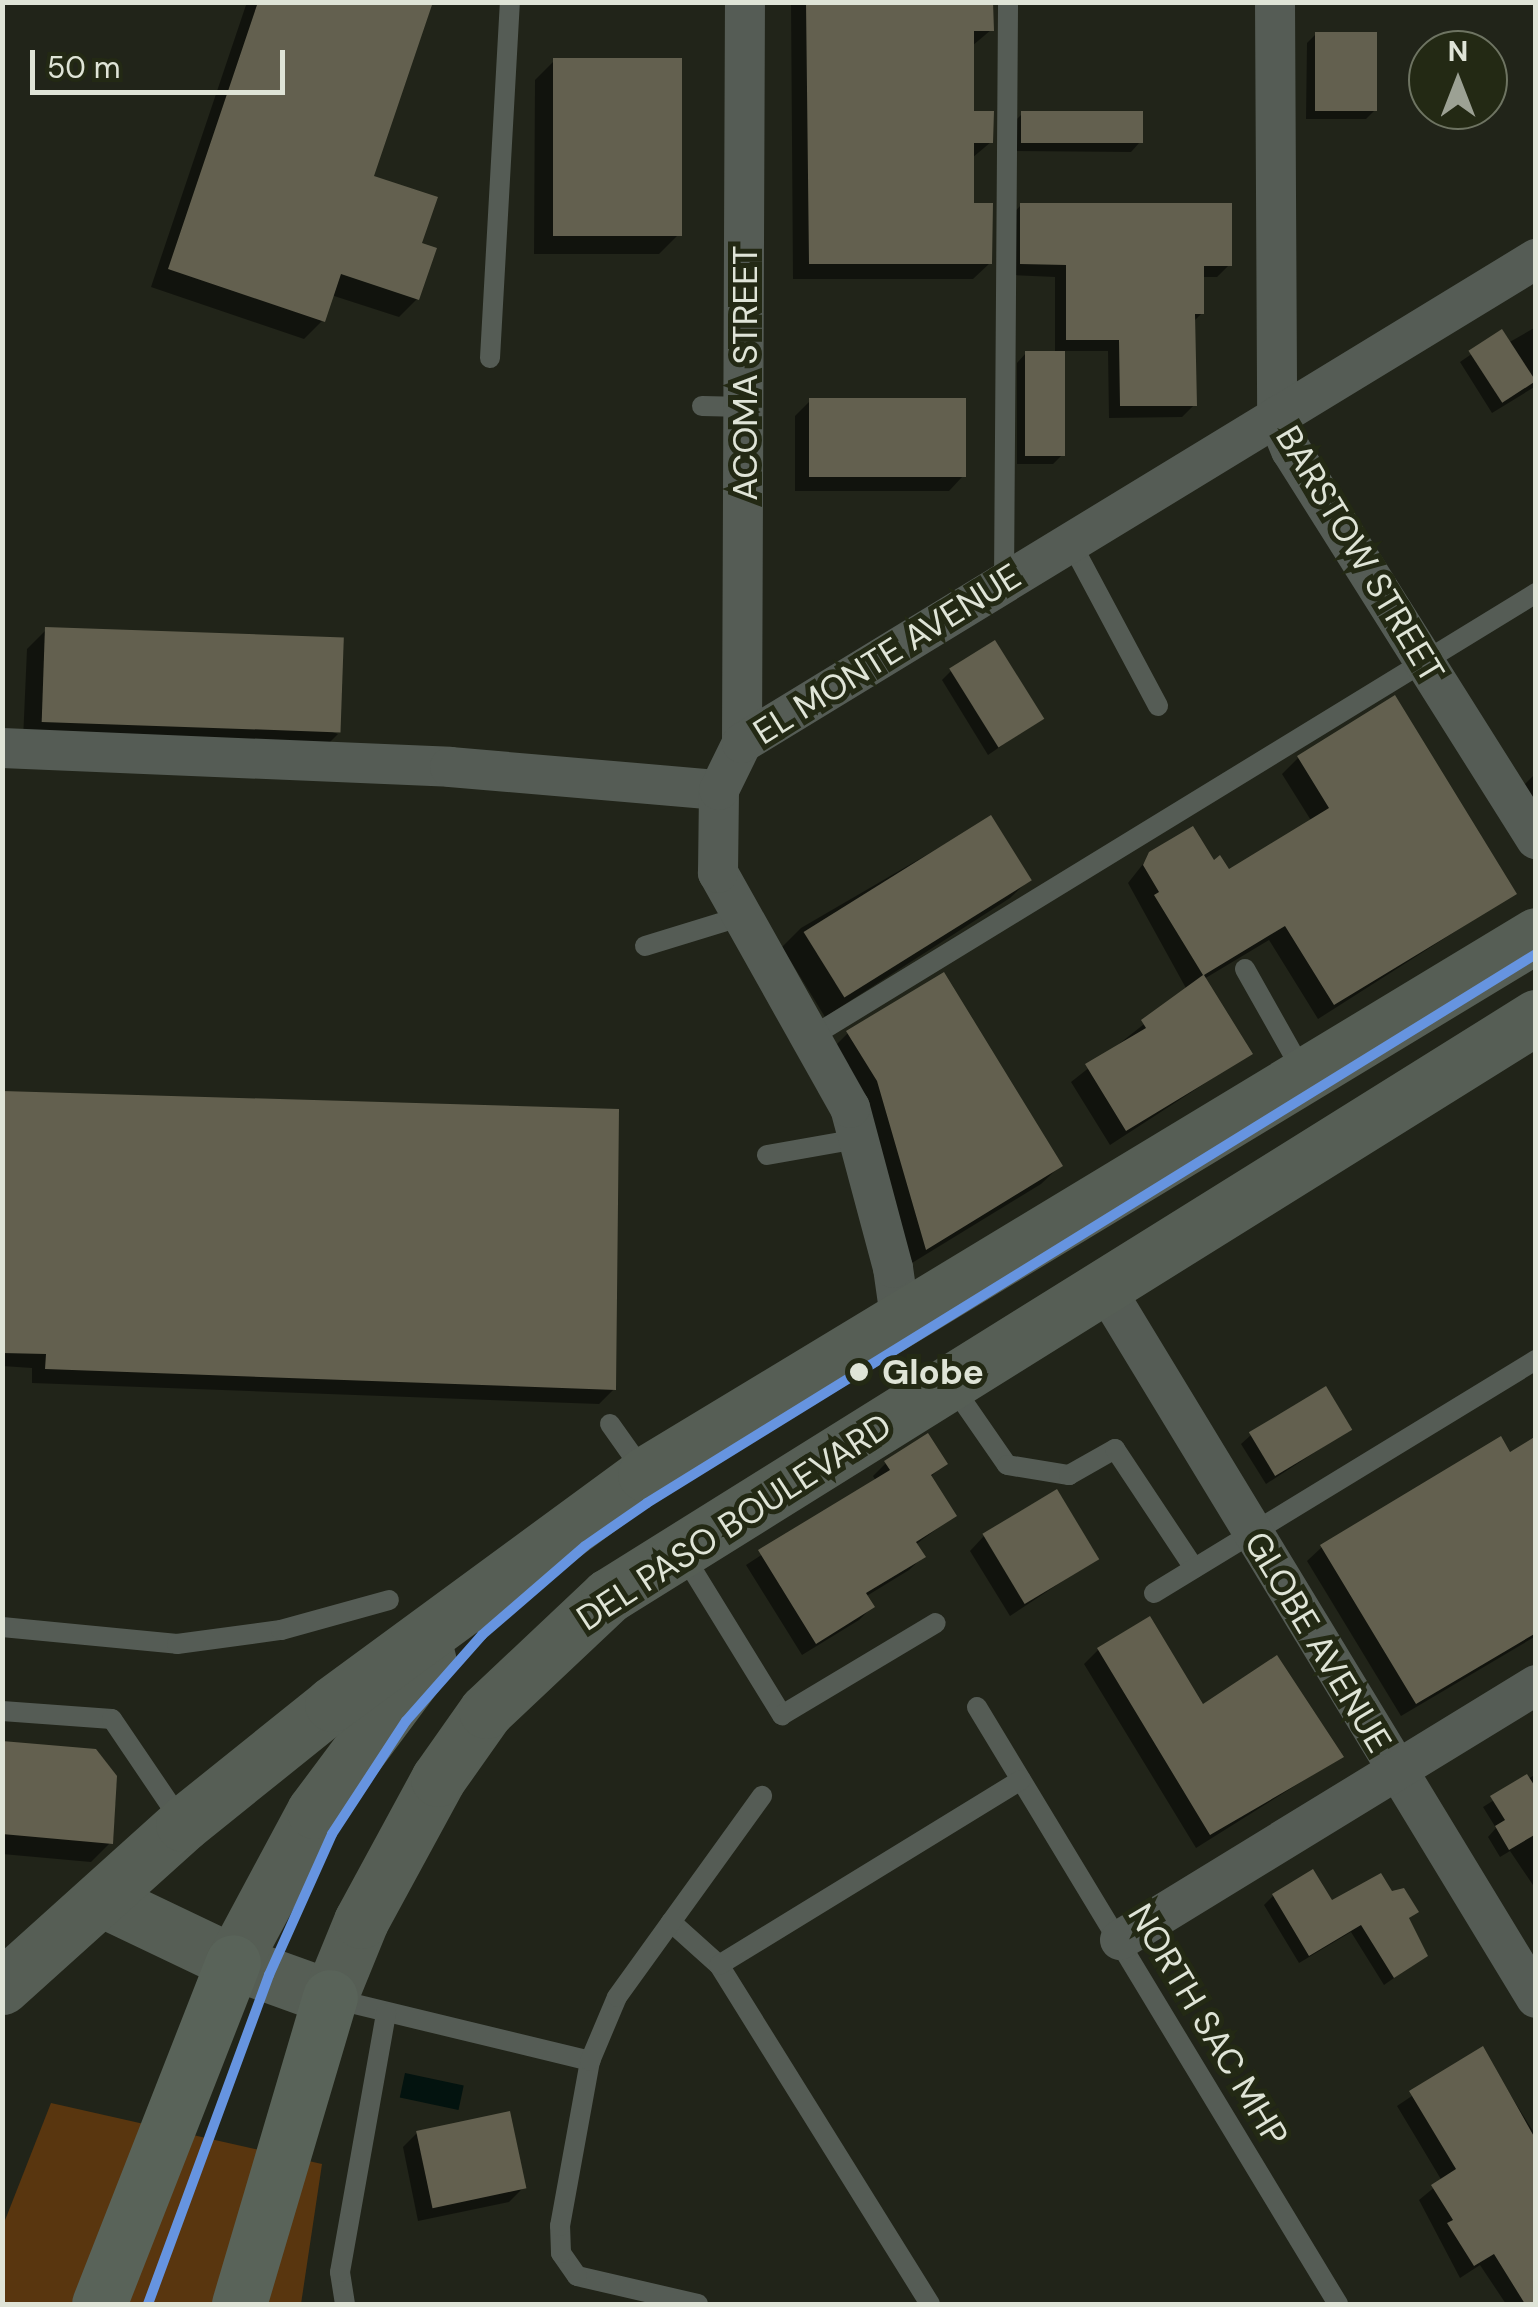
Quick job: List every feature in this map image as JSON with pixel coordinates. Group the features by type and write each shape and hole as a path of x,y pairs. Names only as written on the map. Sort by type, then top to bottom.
{"highway":[{"path":"99,2304 233,1962"},
{"path":"239,2304 330,1998"}],"main road":[{"path":"2,1987 183,1824 332,1704 645,1474 1536,935"},
{"name":"DEL PASO BOULEVARD","path":"330,1998 394,1854 486,1712 608,1596 1536,1017"},
{"path":"233,1962 271,1884 373,1726 487,1593"},
{"path":"103,1900 233,1962 330,1998"}],"street":[{"name":"ACOMA STREET","path":"742,743 745,2"},
{"name":"BARSTOW STREET","path":"1275,2 1277,416 1422,662 1536,839"},
{"name":"EL MONTE AVENUE","path":"720,790 742,743 1536,259"},
{"path":"2,748 450,767 720,790 718,872 738,917 839,1082 893,1268 900,1318"},
{"name":"GLOBE AVENUE","path":"1103,1285 1536,1998"},
{"path":"1120,1940 1536,1685"}],"lane":[{"path":"490,358 510,2"},
{"path":"1004,582 1008,2"},
{"path":"702,406 745,408"},
{"path":"1070,541 1158,706"},
{"path":"811,1037 1536,593"},
{"path":"645,946 738,917"},
{"path":"1245,969 1305,1077"},
{"path":"767,1155 858,1139"},
{"path":"1154,1593 1536,1360"},
{"path":"950,1383 1007,1465 1068,1475 1115,1448 1194,1568"},
{"path":"610,1424 645,1474"},
{"path":"680,1549 782,1715 936,1623"},
{"path":"2,1627 176,1644 281,1630 390,1600"},
{"name":"NORTH SAC MHP","path":"977,1708 1338,2304"},
{"path":"2,1711 112,1719 183,1824"},
{"path":"720,1965 1022,1780"},
{"path":"698,2304 602,2286 576,2276 561,2254 560,2226 590,2061 618,1997 762,1796"},
{"path":"671,1922 720,1965 930,2304"},
{"path":"330,1998 590,2061"},
{"path":"345,2304 340,2272 386,2013"}],"shaded area":[{"path":"405,2073 464,2085 458,2110 400,2097"},
{"path":"51,2103 322,2164 301,2304 3,2304 2,2228"}],"building":[{"path":"258,2 433,2 374,176 438,197 422,243 437,248 419,300 341,274 325,322 168,269"},
{"path":"806,2 993,2 994,31 974,31 974,111 994,111 993,143 974,143 974,203 993,203 992,264 809,264"},
{"path":"1315,32 1377,32 1377,111 1315,111"},
{"path":"553,58 682,58 682,236 553,236"},
{"path":"1021,111 1143,111 1143,143 1021,143"},
{"path":"1020,203 1232,203 1232,266 1204,266 1204,314 1195,314 1197,406 1120,406 1119,340 1066,340 1066,265 1020,264"},
{"path":"1502,329 1536,381 1502,403 1468,351"},
{"path":"1025,351 1065,351 1065,456 1025,456"},
{"path":"809,398 966,398 966,477 809,477"},
{"path":"45,627 344,637 341,732 42,722"},
{"path":"995,640 1044,719 998,747 949,669"},
{"path":"1395,695 1517,894 1334,1005 1285,926 1204,975 1253,1054 1126,1131 1085,1064 1146,1028 1141,1020 1203,975 1154,895 1159,892 1143,865 1149,852 1193,826 1214,860 1220,855 1229,869 1329,808 1297,756"},
{"path":"991,815 1032,880 844,997 804,932"},
{"path":"944,972 1063,1166 926,1250 877,1081 846,1031"},
{"path":"2,1091 619,1109 616,1390 45,1369 46,1354 2,1353"},
{"path":"1326,1386 1352,1430 1275,1476 1249,1432"},
{"path":"928,1433 948,1464 931,1475 957,1516 916,1542 926,1557 866,1593 875,1607 816,1644 758,1550 890,1470 884,1461"},
{"path":"1501,1436 1510,1452 1536,1436 1536,1633 1416,1704 1320,1545"},
{"path":"1057,1489 1099,1559 1025,1604 982,1534"},
{"path":"1150,1616 1203,1704 1277,1655 1344,1757 1210,1835 1097,1648"},
{"path":"2,1741 96,1749 117,1776 113,1844 2,1834"},
{"path":"1527,1774 1536,1788 1536,1834 1509,1850 1495,1826 1505,1820 1490,1796"},
{"path":"1313,1869 1332,1900 1381,1873 1392,1891 1404,1888 1419,1912 1409,1918 1428,1956 1394,1978 1361,1925 1309,1956 1272,1894"},
{"path":"1483,2046 1536,2140 1536,2304 1525,2304 1494,2254 1474,2266 1447,2223 1453,2220 1431,2185 1456,2169 1409,2091"},
{"path":"510,2111 526,2188 433,2208 416,2131"}],"transit line":[{"path":"148,2304 269,1975 332,1834 406,1721 482,1635 585,1546 647,1503 1536,954"}],"place":[{"name":"Globe","path":"859,1372"}]}
